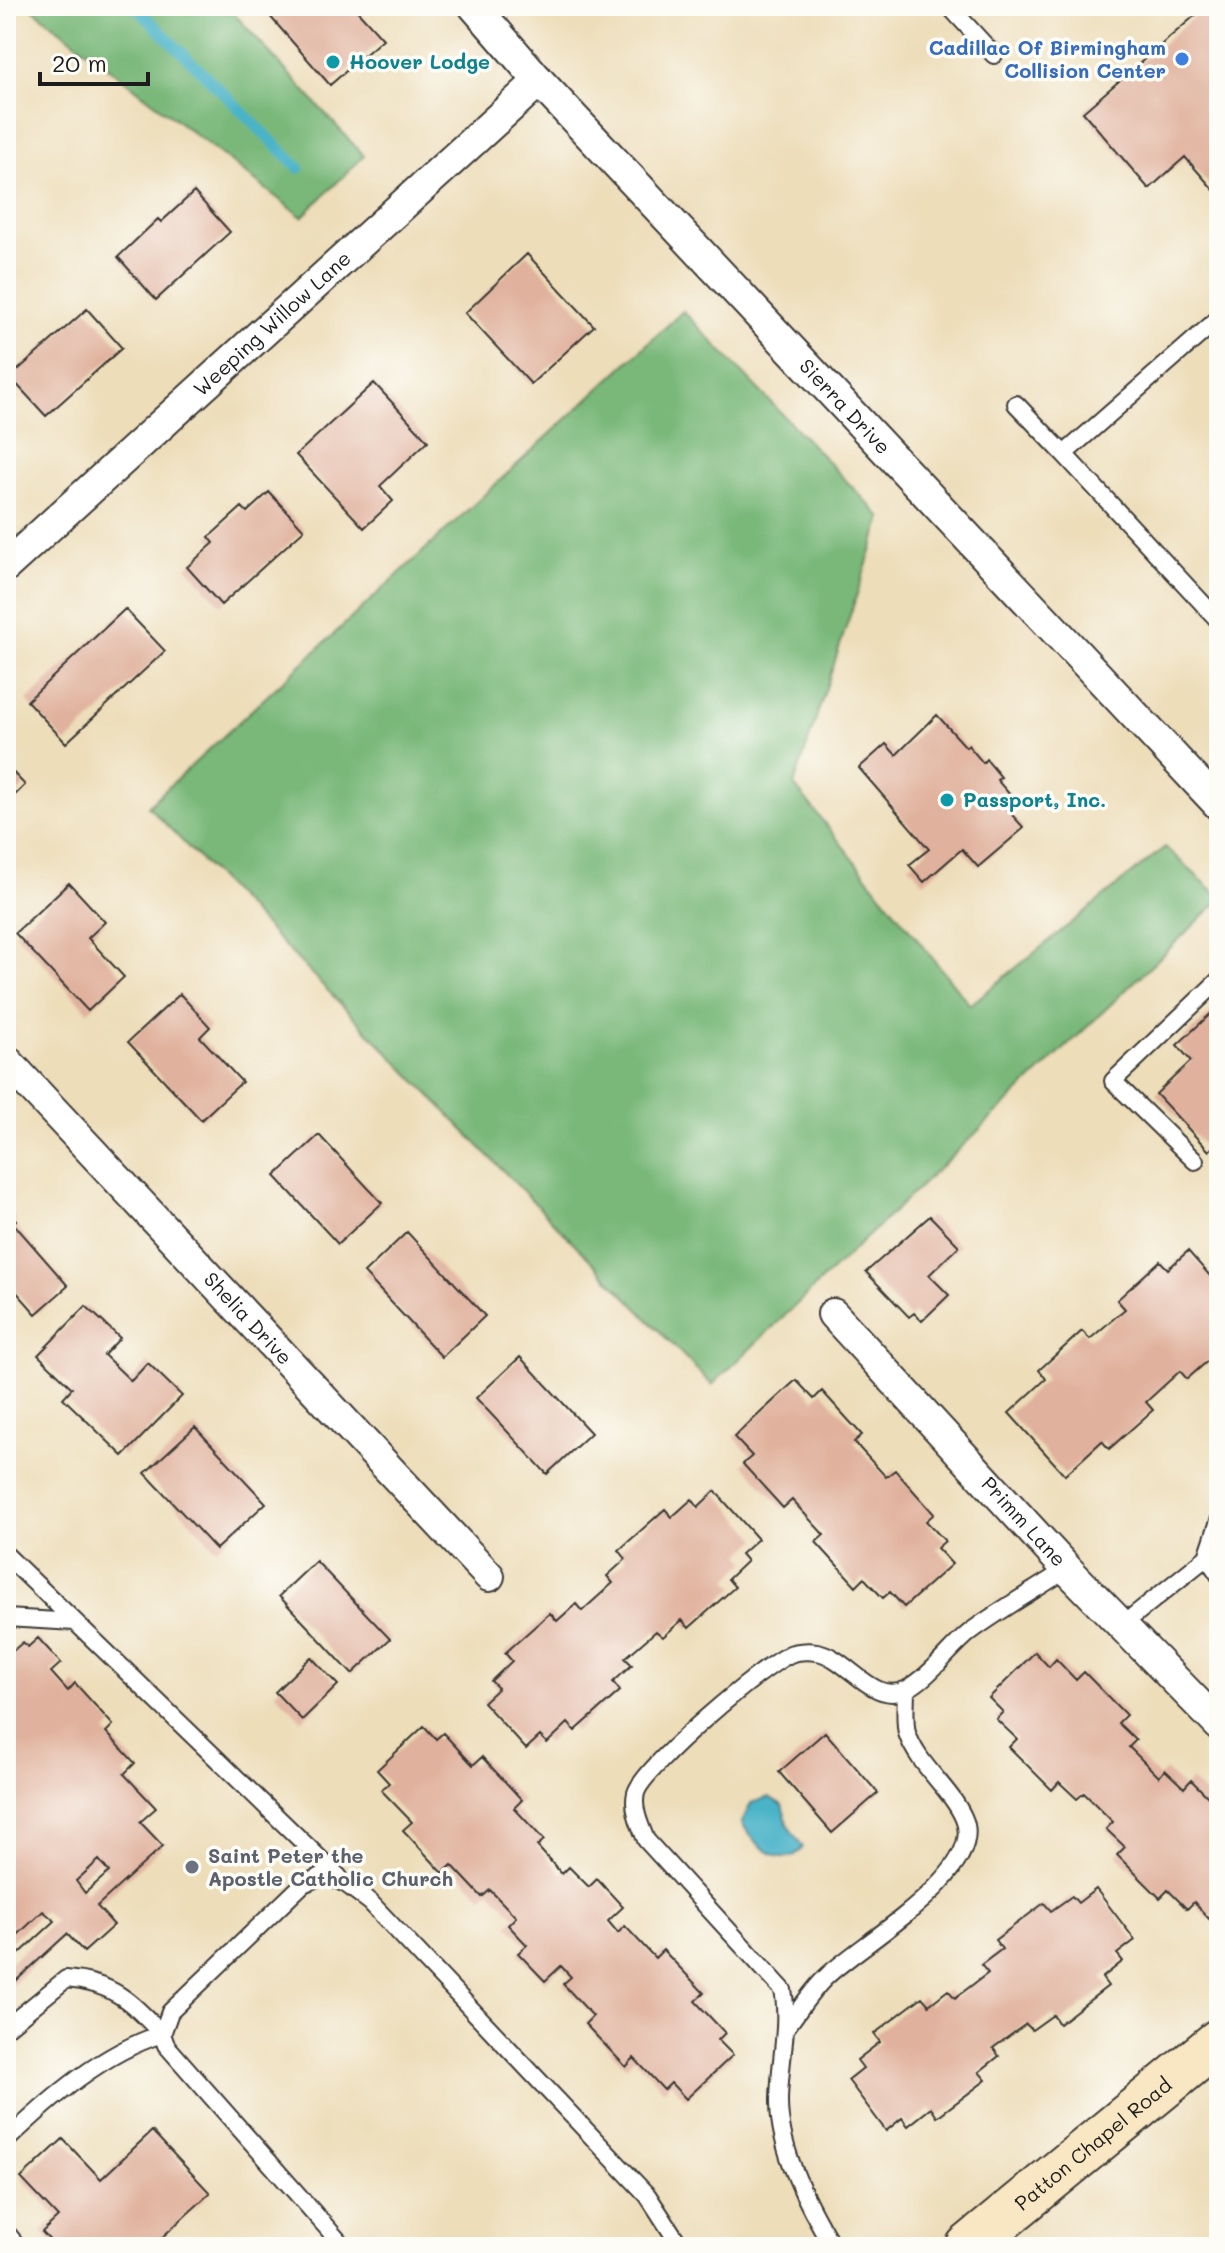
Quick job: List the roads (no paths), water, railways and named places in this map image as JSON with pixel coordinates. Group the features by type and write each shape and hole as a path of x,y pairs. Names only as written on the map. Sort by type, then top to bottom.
{"main road":[{"name":"Patton Chapel Road","path":"968,2247 1219,2041"}],"street":[{"name":"Sierra Drive","path":"474,6 539,81 1219,805"},
{"name":"Weeping Willow Lane","path":"6,566 539,81"},
{"name":"Shelia Drive","path":"6,1060 489,1576"},
{"name":"Primm Lane","path":"833,1314 1067,1569 1219,1725"}],"lane":[{"path":"949,6 994,55"},
{"path":"1064,454 1219,318"},
{"path":"1016,404 1219,621"},
{"path":"1195,1161 1113,1081 1219,980"},
{"path":"1122,1625 1207,1557 1219,1521"},
{"path":"6,1555 346,1884 370,1902 648,2196 681,2247"},
{"path":"1207,1557 1219,1575"},
{"path":"833,2247 814,2216 785,2138 779,2104 787,2008 783,1990 646,1840 636,1815 636,1793 650,1771 739,1690 794,1652 818,1652 841,1661 863,1681 887,1694 906,1690 973,1630 1067,1569"},
{"path":"6,1618 75,1622"},
{"path":"784,2030 825,1978 945,1880 963,1856 968,1840 965,1821 923,1762 907,1732 906,1690"},
{"path":"6,2141 38,2110 105,2060 162,2034 170,2012 303,1884 324,1875 346,1884"},
{"path":"6,2028 66,1979 96,1982 129,1999 344,2247"},
{"path":"6,2232 18,2247"}],"water":[{"path":"769,1797 782,1805 788,1826 803,1847 796,1854 787,1857 769,1852 753,1838 742,1822 751,1803"}],"waterway":[{"path":"135,6 299,168"}],"place":[{"name":"Cadillac Of Birmingham Collision Center","path":"1182,59"},
{"name":"Hoover Lodge","path":"333,62"},
{"name":"Passport, Inc.","path":"947,800"},
{"name":"Saint Peter the Apostle Catholic Church","path":"192,1867"}]}
